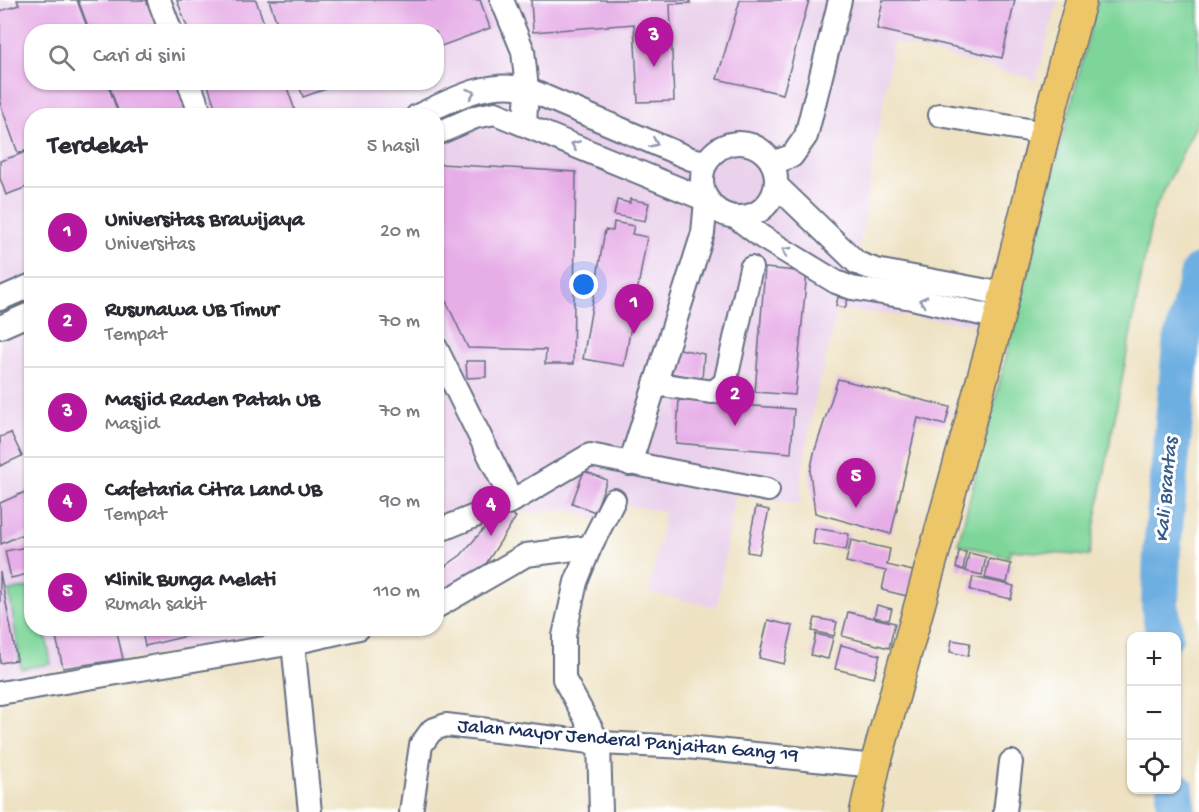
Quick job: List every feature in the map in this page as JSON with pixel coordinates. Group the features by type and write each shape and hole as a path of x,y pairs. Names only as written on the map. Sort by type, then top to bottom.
{"main road":[{"path":"865,812 875,766 1001,306 1081,0"}],"street":[{"path":"159,0 168,24"},
{"path":"502,0 523,51 526,89 525,124"},
{"path":"444,131 475,117 495,112 708,201 726,215 737,218 748,217 767,206 773,196 774,174 792,156 806,136 840,0"},
{"path":"434,108 486,87 512,86 526,89 691,159 707,162"},
{"path":"192,90 198,108"},
{"path":"940,115 1028,130 1044,136"},
{"path":"630,464 703,233 708,201 702,182 707,162 723,147 745,144 766,154 774,174 857,263 1001,306"},
{"path":"737,218 762,237 836,282 852,288 912,298 1001,306"},
{"path":"655,384 713,392 725,383 751,268"},
{"path":"0,298 24,288"},
{"path":"0,327 24,316"},
{"path":"444,364 512,501"},
{"path":"444,528 512,501 590,455 768,490"},
{"path":"600,812 599,743 564,679 564,636 576,582 590,547 614,500"},
{"path":"444,602 525,555 590,547"},
{"path":"0,693 324,636"},
{"path":"293,643 310,812"},
{"name":"Jalan Mayor Jenderal Panjaitan Gang 19","path":"411,812 421,745 432,730 446,725 599,743 687,747 875,766"},
{"path":"1005,812 1011,762"}],"shaded area":[{"path":"0,0 1058,0 1036,80 893,42 858,256 985,290 980,313 976,324 838,309 816,395 801,476 801,505 735,494 717,607 649,593 665,512 609,502 596,521 570,510 518,514 484,567 444,596 444,108 24,108 24,636 273,636 0,679"}],"green space":[{"path":"1098,0 1199,0 1199,119 1153,213 1089,556 1010,550 1009,557 958,544"},
{"path":"24,588 24,636 46,636 51,664 21,669 9,591"}],"building":[{"path":"17,0 77,0 86,24 24,24 24,90 110,90 116,108 24,108 24,151 18,153 0,103 0,11 19,5"},
{"path":"78,0 147,0 155,24 87,24"},
{"path":"177,0 256,0 264,24 186,24"},
{"path":"269,0 480,0 490,28 444,45 444,24 277,24"},
{"path":"531,0 690,0 690,3 670,4 674,101 638,102 634,24 533,32"},
{"path":"740,0 809,0 783,94 717,79"},
{"path":"883,0 1015,0 1002,58 877,29"},
{"path":"111,90 179,90 185,108 117,108"},
{"path":"210,90 288,90 294,108 215,108"},
{"path":"301,90 323,90 303,97"},
{"path":"24,153 24,188 6,195 0,178 0,161"},
{"path":"444,164 576,172 573,364 545,364 546,350 468,348 444,297"},
{"path":"630,199 649,203 645,221 614,215 617,200 630,203"},
{"path":"614,222 634,226 632,234 647,237 624,366 583,359 605,230 613,231"},
{"path":"765,268 807,272 795,395 755,392"},
{"path":"838,297 848,299 845,308 836,306"},
{"path":"675,348 704,354 702,379 669,373"},
{"path":"466,361 486,361 486,377 467,378"},
{"path":"838,379 950,407 945,425 918,418 891,534 815,513 810,472"},
{"path":"679,400 794,409 791,453 676,443"},
{"path":"11,433 22,456 0,466 0,437"},
{"path":"584,471 607,480 595,512 572,503"},
{"path":"24,492 24,534 1,544 0,503"},
{"path":"756,507 769,510 759,554 747,552"},
{"path":"502,508 516,517 484,567 444,595 444,567 461,555"},
{"path":"815,528 849,534 846,550 813,544"},
{"path":"851,540 890,549 887,565 913,571 907,596 882,590 886,571 846,562"},
{"path":"24,547 24,575 11,578 5,551"},
{"path":"959,551 966,552 963,570 956,568"},
{"path":"969,553 986,557 982,575 965,571"},
{"path":"989,559 1011,564 1007,583 985,578"},
{"path":"0,572 17,660 0,663"},
{"path":"973,577 1014,586 1011,599 970,590"},
{"path":"877,605 892,609 889,620 874,617"},
{"path":"848,612 895,623 889,648 842,636"},
{"path":"815,618 837,622 834,636 812,631"},
{"path":"768,620 793,626 784,664 759,658"},
{"path":"816,634 833,638 828,659 811,655"},
{"path":"56,636 118,636 123,659 63,668"},
{"path":"143,636 187,636 145,646"},
{"path":"952,640 970,643 968,656 950,652"},
{"path":"841,645 880,655 874,678 835,669"}],"waterway":[{"name":"Kali Brantas","path":"1164,632 1160,604 1162,551 1181,346 1199,273"},
{"name":"Kali Brantas","path":"1175,794 1176,812"}],"place":[{"name":"Masjid Raden Patah UB","path":"654,67"},
{"name":"Universitas Brawijaya","path":"634,334"},
{"name":"Rusunawa UB Timur","path":"735,426"},
{"name":"Klinik Bunga Melati","path":"856,508"},
{"name":"Cafetaria Citra Land UB","path":"491,536"}]}
